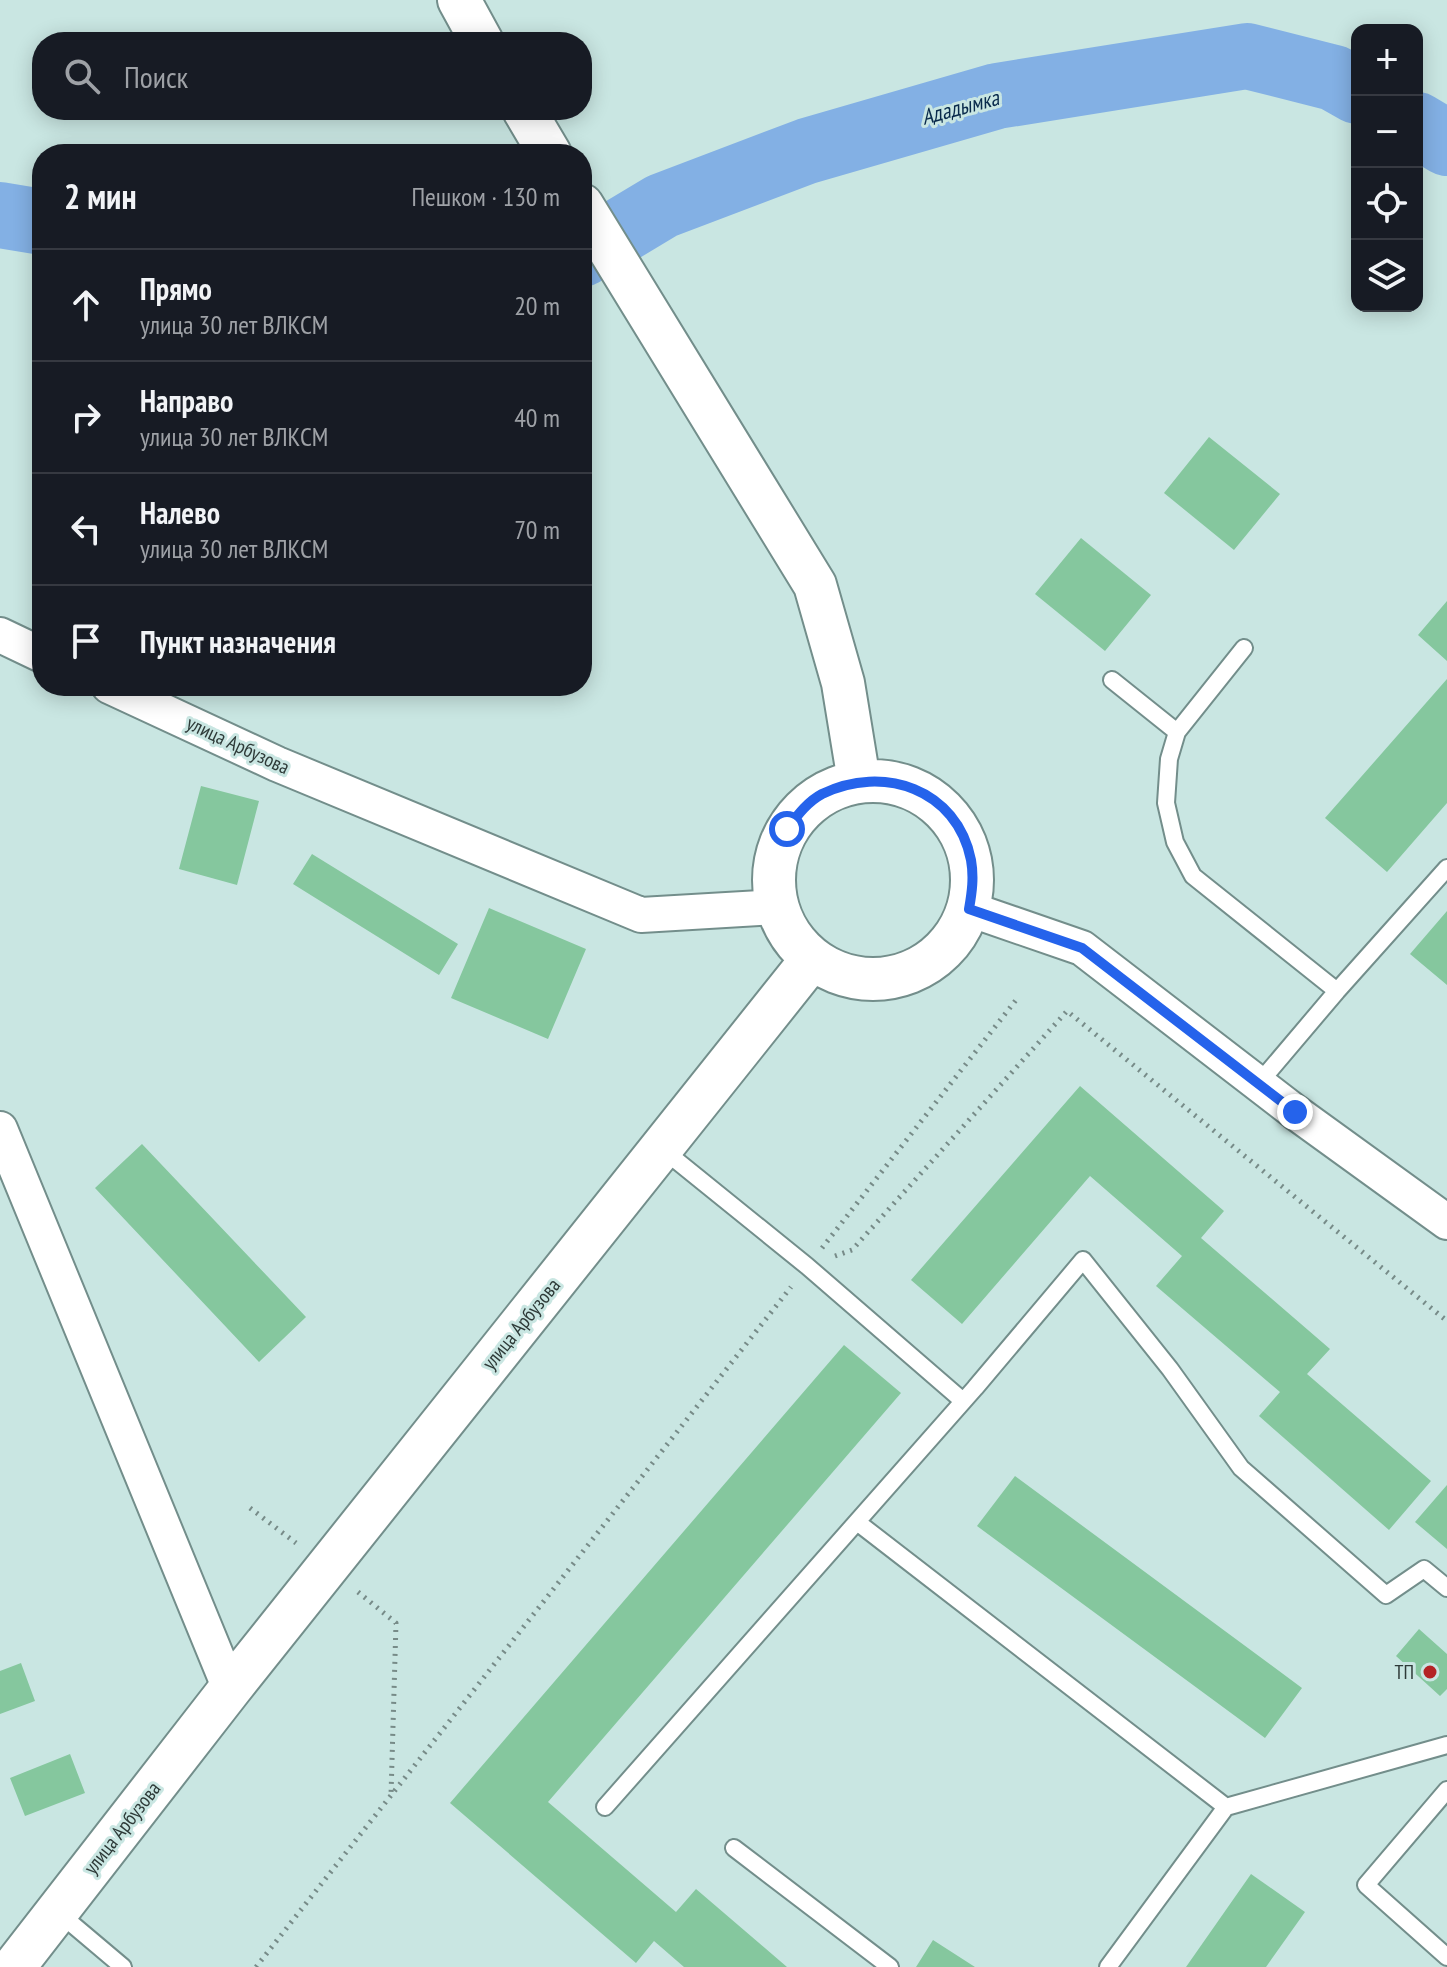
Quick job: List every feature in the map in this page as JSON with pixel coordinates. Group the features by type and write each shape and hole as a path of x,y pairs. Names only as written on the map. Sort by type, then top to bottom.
{"street":[{"path":"459,0 477,32"},
{"path":"530,120 544,144"},
{"path":"592,221 815,585 843,683 859,781"},
{"path":"0,635 32,650"},
{"name":"улица Арбузова","path":"131,696 277,764 641,915 777,907"},
{"path":"859,781 903,784 927,796 947,813 962,835 971,859 973,885 969,909 960,929 948,947 925,965 903,976 873,980 844,976 812,959 788,933 777,907 773,878 777,852 787,829 802,810 820,795 859,781"},
{"path":"969,909 1082,948 1447,1222"},
{"name":"улица Арбузова","path":"14,1967 230,1689 812,959"},
{"path":"0,1129 230,1689"}],"lane":[{"path":"1244,648 1177,732 1169,759 1166,803 1175,842 1193,876 1337,991"},
{"path":"1112,680 1177,732"},
{"path":"1259,1083 1447,868"},
{"path":"661,1148 807,1266 963,1401"},
{"path":"605,1807 963,1401 1083,1260 1170,1369 1241,1468 1386,1595 1424,1569 1447,1588"},
{"path":"857,1522 1226,1807"},
{"path":"1108,1967 1226,1807 1447,1745"},
{"path":"1447,1790 1366,1885 1447,1957"},
{"path":"734,1848 890,1967"},
{"path":"57,1912 123,1967"}],"path":[{"path":"256,1967 1016,1000"},
{"path":"807,1266 852,1250 1067,1011 1447,1321"},
{"path":"391,1796 396,1623"}],"building":[{"path":"1209,437 1280,494 1234,550 1164,493"},
{"path":"1081,538 1151,595 1105,651 1035,594"},
{"path":"1447,601 1447,661 1418,635"},
{"path":"1447,679 1447,803 1387,872 1325,818"},
{"path":"201,786 259,801 237,885 179,869"},
{"path":"312,854 458,944 439,975 293,884"},
{"path":"489,908 586,949 548,1039 451,998"},
{"path":"1447,911 1447,985 1410,954"},
{"path":"1080,1086 1224,1211 1201,1238 1330,1349 1307,1374 1431,1481 1389,1530 1259,1416 1280,1392 1156,1286 1182,1256 1090,1176 962,1324 911,1280"},
{"path":"142,1144 306,1317 259,1362 95,1188"},
{"path":"844,1345 901,1393 548,1802 676,1912 696,1889 787,1967 684,1967 654,1941 636,1963 450,1803"},
{"path":"1015,1476 1302,1688 1265,1738 977,1526"},
{"path":"1447,1485 1447,1549 1415,1522"},
{"name":"ТП","path":"1419,1629 1447,1654 1447,1689 1440,1696 1396,1656"},
{"path":"21,1663 35,1701 0,1714 0,1671"},
{"path":"70,1754 85,1793 25,1816 10,1778"},
{"path":"1251,1874 1305,1912 1266,1967 1186,1967"},
{"path":"933,1940 975,1967 916,1967"}],"waterway":[{"name":"Ададымка","path":"592,248 662,206 807,151 997,96 1247,56 1334,78 1351,88"},
{"name":"Ададымка","path":"1423,129 1447,143"},
{"name":"Ададымка","path":"0,215 32,220"}],"place":[{"name":"ТП","path":"1430,1672"}],"route":[{"path":"787,829 802,810 820,795 859,781 903,784 927,796 947,813 962,835 971,859 973,885 969,909 1082,948 1295,1112"}]}
